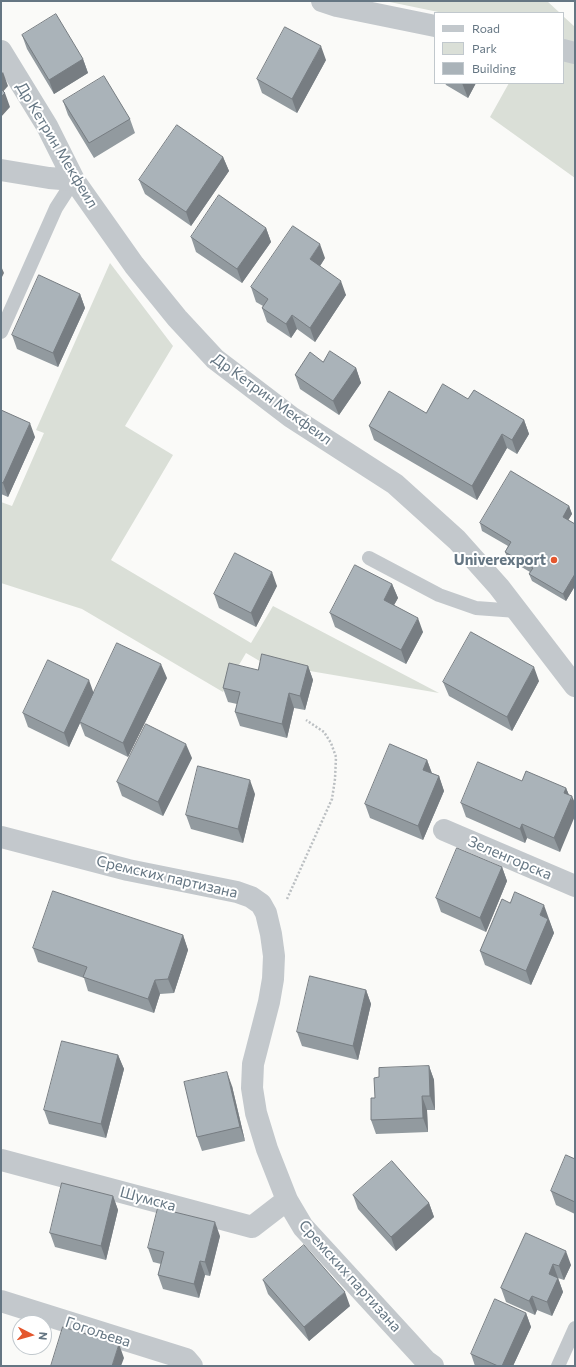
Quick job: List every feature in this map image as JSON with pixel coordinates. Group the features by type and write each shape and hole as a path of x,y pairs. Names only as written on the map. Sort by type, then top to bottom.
{"street":[{"path":"322,1 337,6 434,26"},
{"path":"564,50 575,53"},
{"name":"Др Кетрин Мекфеил","path":"1,51 46,126 74,180 134,265 177,318 215,359 291,417 395,484 457,540 499,587 575,686"},
{"path":"1,170 41,177 74,180"},
{"name":"Зеленгорска","path":"444,830 575,886"},
{"name":"Сремских партизана","path":"1,837 128,870 245,894 257,901 264,908 272,934 274,956 273,979 253,1064 252,1088 256,1113 267,1149 288,1200 304,1227 427,1364"},
{"name":"Шумска","path":"1,1160 252,1227 288,1200"},
{"name":"Гогољева","path":"1,1301 186,1360 192,1366"}],"lane":[{"path":"1,332 56,208 74,180"},
{"path":"369,558 439,595 476,608 517,611"},
{"path":"558,1366 575,1328"}],"path":[{"path":"272,934 332,799 336,757 331,743 324,732 306,720"}],"green space":[{"path":"385,1 547,1 559,12 438,12"},
{"path":"564,17 575,27 575,178 490,117 508,84 564,84"},
{"path":"110,263 173,346 125,426 173,455 111,560 251,643 273,606 439,693 263,663 246,653 223,692 82,609 1,583 1,502 12,506 44,433 36,430"}],"building":[{"path":"56,14 83,59 49,80 22,35"},
{"path":"285,27 321,46 292,99 257,79"},
{"path":"104,76 130,119 89,143 63,101"},
{"path":"1,89 5,93 1,97"},
{"path":"177,125 223,157 186,212 139,180"},
{"path":"219,195 266,228 237,269 191,237"},
{"path":"293,226 320,244 310,259 341,281 310,328 292,315 286,324 262,308 268,299 251,287"},
{"path":"39,275 80,294 53,353 12,335"},
{"path":"330,351 356,368 333,401 295,375 310,352 323,362"},
{"path":"443,384 468,399 474,390 524,420 512,440 502,434 472,486 369,426 389,391 426,413"},
{"path":"1,410 30,423 3,483 1,482"},
{"path":"511,471 569,506 563,517 575,524 575,574 563,594 529,574 533,568 505,552 511,542 480,523"},
{"path":"235,553 272,572 251,613 214,594"},
{"path":"355,565 392,584 384,600 418,618 401,650 330,613"},
{"path":"471,632 534,667 507,717 443,682"},
{"path":"117,643 161,664 123,743 80,722"},
{"path":"262,654 308,666 300,696 289,693 282,724 235,712 240,692 223,688 229,663 258,670"},
{"path":"48,660 89,680 64,733 23,713"},
{"path":"146,724 186,744 158,802 117,782"},
{"path":"390,744 427,760 423,770 439,776 418,826 365,804"},
{"path":"478,762 522,781 526,771 566,788 564,793 572,796 554,838 522,824 520,829 461,803"},
{"path":"198,766 250,780 238,829 186,815"},
{"path":"457,848 502,867 480,918 436,898"},
{"path":"53,891 183,935 168,979 155,980 148,999 83,977 87,967 33,948"},
{"path":"515,892 544,905 540,915 548,919 526,971 480,951 502,899 510,903"},
{"path":"310,976 366,990 353,1046 297,1032"},
{"path":"62,1041 118,1055 101,1124 44,1110"},
{"path":"429,1066 430,1096 422,1096 423,1118 371,1120 371,1098 375,1098 374,1078 379,1077 379,1068"},
{"path":"227,1072 240,1127 197,1137 184,1082"},
{"path":"566,1155 575,1159 575,1202 551,1191"},
{"path":"392,1161 429,1203 391,1237 353,1195"},
{"path":"62,1183 113,1196 101,1246 50,1233"},
{"path":"158,1208 215,1222 205,1262 200,1261 194,1284 158,1275 164,1252 148,1248"},
{"path":"526,1233 566,1251 559,1266 553,1264 549,1274 558,1278 547,1302 532,1296 529,1301 501,1288"},
{"path":"304,1245 345,1292 304,1327 263,1280"},
{"path":"495,1299 526,1313 502,1366 498,1366 471,1354"},
{"path":"63,1327 119,1344 112,1366 51,1366"}],"place":[{"name":"Univerexport","path":"554,560"}]}
